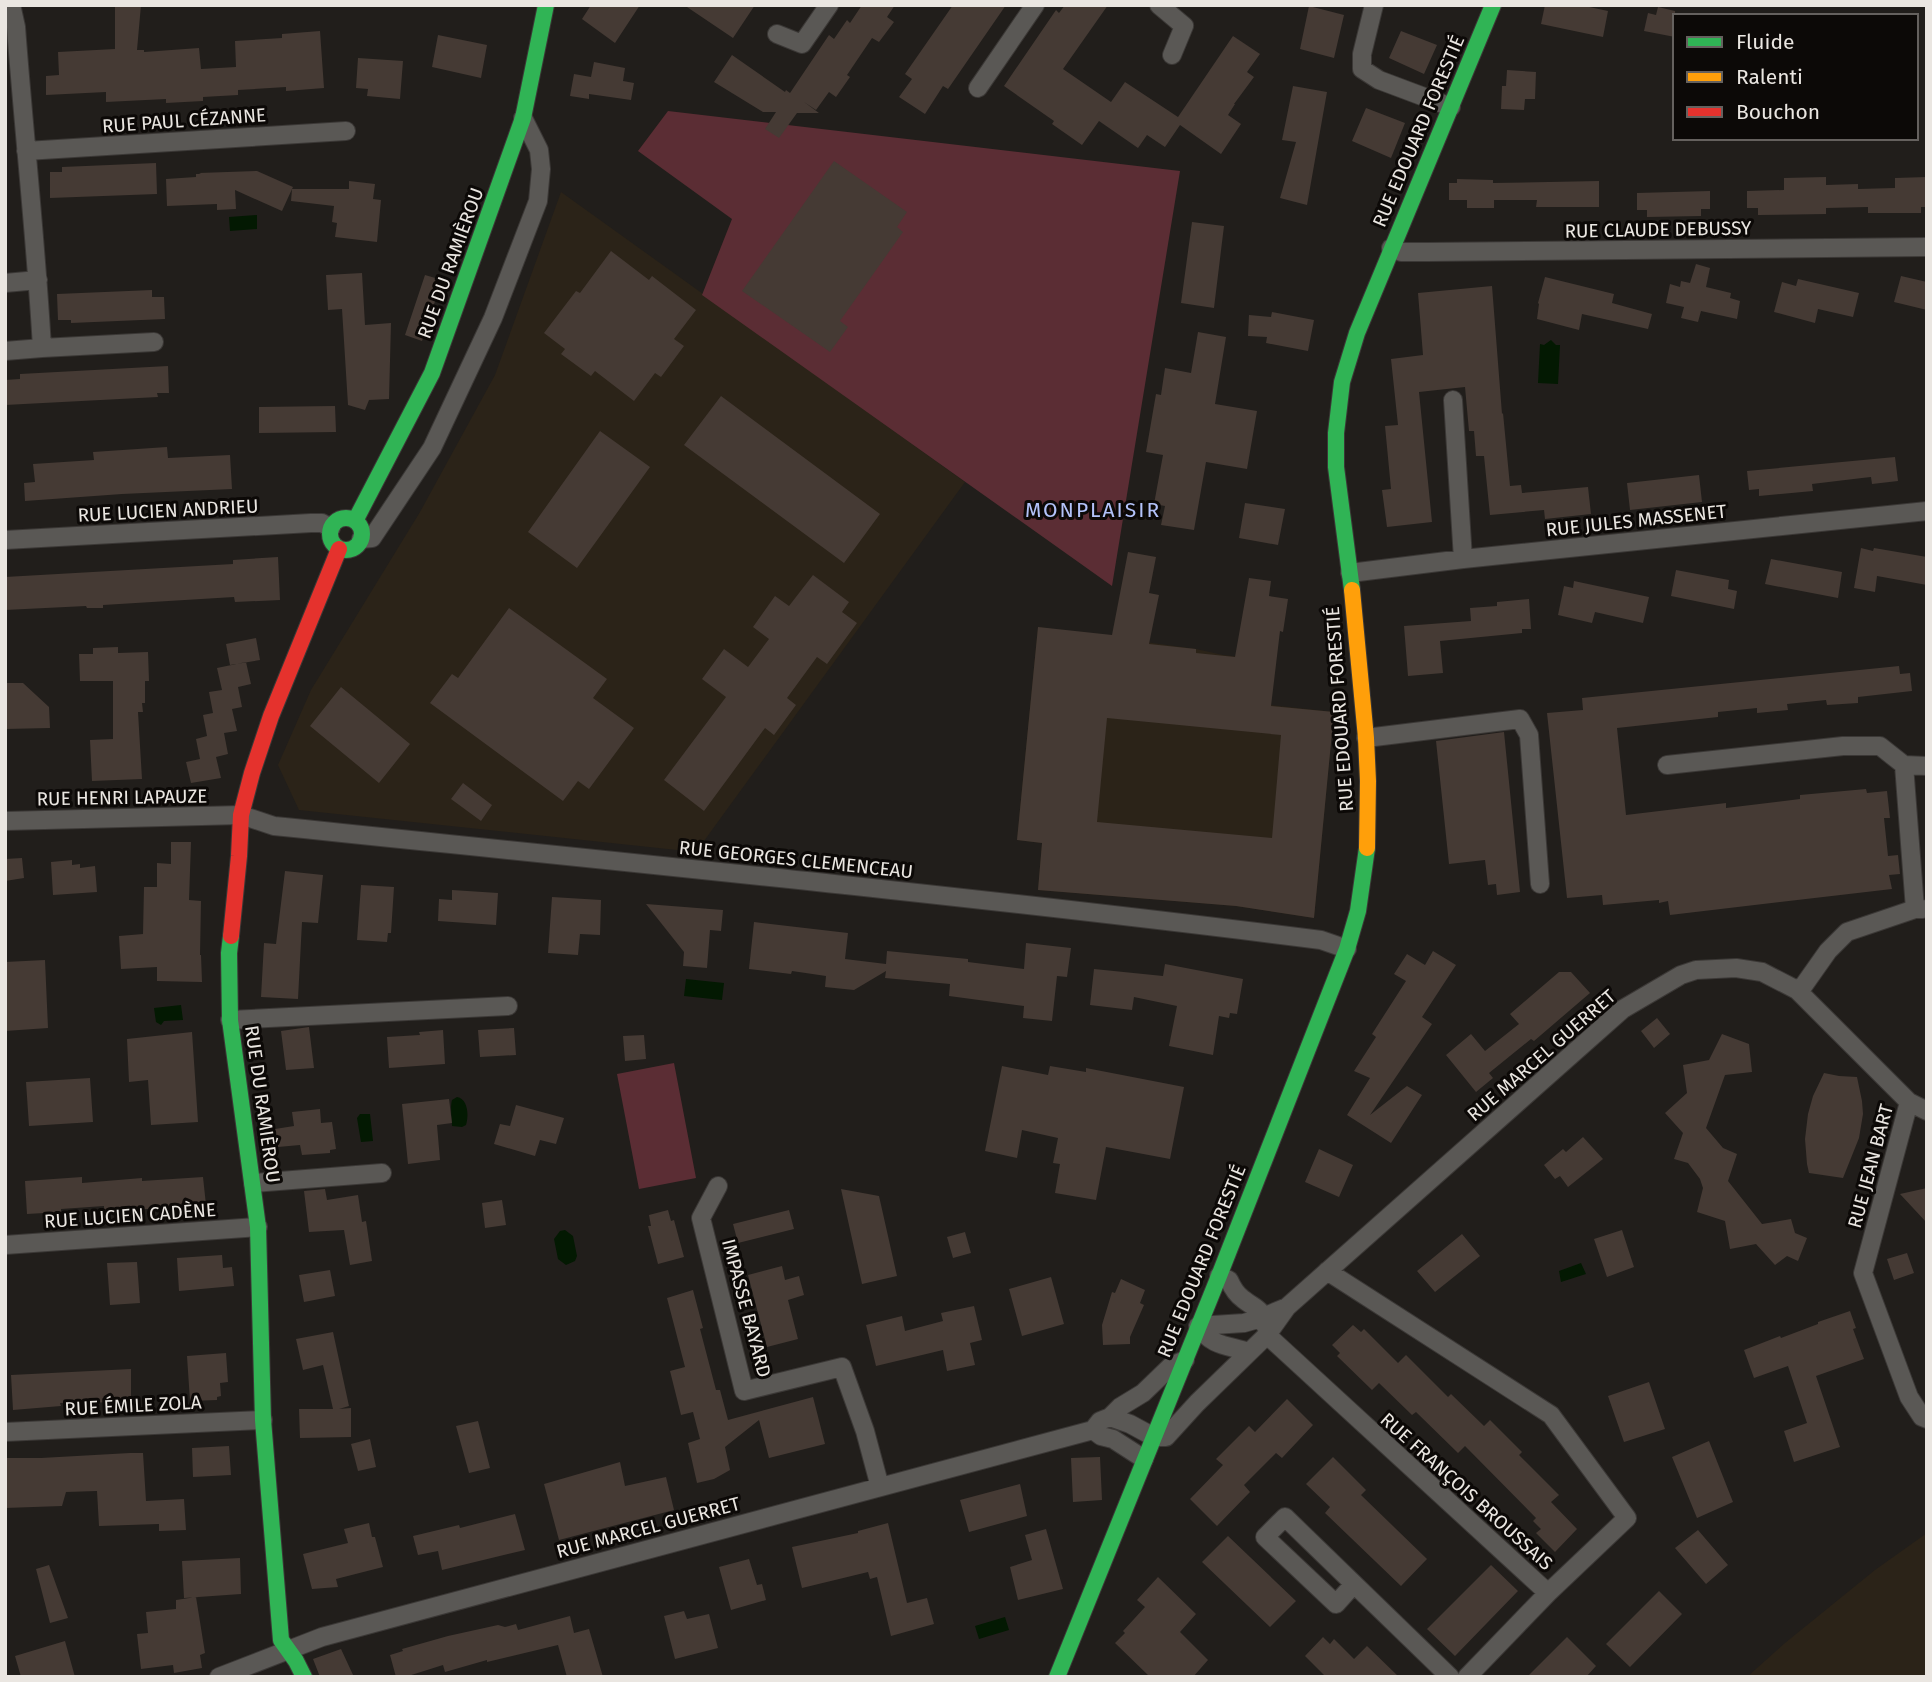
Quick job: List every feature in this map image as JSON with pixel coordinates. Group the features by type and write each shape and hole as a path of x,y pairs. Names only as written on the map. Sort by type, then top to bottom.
{"street":[{"name":"RUE DU RAMIÈROU","path":"355,521 432,373 523,118 546,5"},
{"path":"777,34 802,44 829,5"},
{"path":"978,88 1035,5"},
{"path":"1159,5 1184,26 1172,55"},
{"path":"1374,5 1362,54 1362,69 1379,80 1451,107"},
{"name":"RUE EDOUARD FORESTIÉ","path":"1057,1677 1219,1276 1346,949 1358,911 1367,849 1366,738 1350,573 1336,467 1336,433 1342,382 1357,333 1391,248 1493,5"},
{"path":"10,8 16,27 38,280 41,348"},
{"path":"361,539 372,538 432,448 493,318 538,201 541,169 538,150 523,118"},
{"name":"RUE PAUL CÉZANNE","path":"26,151 346,131"},
{"name":"RUE CLAUDE DEBUSSY","path":"1391,248 1401,252 1426,252 1927,247"},
{"path":"5,283 38,280"},
{"path":"5,351 154,342"},
{"path":"1453,400 1463,559"},
{"name":"RUE JULES MASSENET","path":"1350,573 1927,511"},
{"path":"350,518 355,521 361,528 361,539 355,548 339,549 331,541 331,528 340,519 350,518"},
{"name":"RUE LUCIEN ANDRIEU","path":"5,540 311,523 322,523 331,528"},
{"name":"RUE DU RAMIÈROU","path":"304,1677 281,1640 263,1420 258,1227 230,1020 229,953 241,816 252,773 271,716 339,549"},
{"path":"1366,738 1520,719 1529,735 1540,884"},
{"path":"1667,765 1843,746 1880,746 1904,765 1927,766"},
{"path":"1797,990 1847,932 1921,909 1904,765"},
{"name":"RUE HENRI LAPAUZE","path":"5,821 241,816"},
{"name":"RUE GEORGES CLEMENCEAU","path":"241,816 274,826 1145,918 1321,940 1346,949"},
{"name":"RUE MARCEL GUERRET","path":"1154,1437 1166,1437 1196,1403 1267,1335 1287,1307 1623,1009 1681,975 1696,970 1736,968 1762,972 1797,990"},
{"name":"RUE JEAN BART","path":"1797,990 1909,1102 1863,1273 1909,1397 1922,1417 1927,1419"},
{"path":"230,1020 508,1006"},
{"path":"1909,1102 1927,1111"},
{"path":"253,1183 382,1173"},
{"name":"IMPASSE BAYARD","path":"718,1186 701,1218 744,1391 842,1367 880,1487"},
{"name":"RUE LUCIEN CADÈNE","path":"5,1245 258,1227"},
{"name":"RUE FRANÇOIS BROUSSAIS","path":"1267,1335 1548,1593 1627,1518 1551,1415 1327,1271"},
{"path":"1219,1276 1228,1280 1244,1301 1258,1308 1264,1317 1267,1335"},
{"name":"RUE MARCEL GUERRET","path":"1198,1326 1244,1324 1287,1307"},
{"path":"1198,1326 1206,1338 1223,1346 1249,1352"},
{"name":"RUE MARCEL GUERRET","path":"219,1677 323,1637 1093,1430 1100,1421 1110,1418 1120,1407 1143,1393 1171,1366 1185,1360"},
{"path":"1110,1418 1130,1424 1154,1437"},
{"name":"RUE ÉMILE ZOLA","path":"5,1432 263,1420"},
{"path":"1093,1430 1101,1436 1113,1438 1144,1459"},
{"path":"1354,1584 1336,1604 1265,1537 1284,1517 1354,1584 1450,1677"},
{"path":"1467,1677 1548,1593"}],"shaded area":[{"path":"668,111 1180,171 1112,586 702,295 732,219 638,151"},
{"path":"561,192 965,482 696,852 299,810 278,765 311,690 420,512 495,375"},
{"path":"257,215 257,229 230,231 229,217"},
{"path":"1551,340 1560,345 1558,384 1538,383 1540,344 1544,345"},
{"path":"1038,627 1276,661 1270,705 1334,712 1314,918 1236,906 1038,890 1042,843 1017,840"},
{"path":"686,979 724,983 722,1000 684,996"},
{"path":"181,1005 183,1020 164,1021 161,1025 156,1022 154,1008"},
{"path":"674,1063 696,1178 639,1189 617,1074"},
{"path":"457,1097 461,1098 467,1108 466,1125 462,1127 452,1126 451,1103"},
{"path":"360,1114 370,1114 373,1141 361,1142 357,1118"},
{"path":"565,1230 573,1236 577,1256 575,1261 566,1265 558,1259 554,1239 560,1231"},
{"path":"1581,1263 1586,1274 1561,1282 1559,1271"},
{"path":"1927,1533 1927,1677 1747,1677 1875,1570"},
{"path":"1005,1617 1009,1630 979,1639 975,1626"}],"building":[{"path":"115,5 141,5 137,50 144,52 199,48 201,69 236,67 235,41 282,38 282,34 320,31 324,88 286,91 286,87 238,90 238,95 166,103 166,99 106,102 106,92 46,95 46,76 59,75 58,52 115,49"},
{"path":"591,5 640,5 615,43 582,19"},
{"path":"684,5 755,5 733,38"},
{"path":"862,5 895,5 887,17 894,22 879,42 872,38 836,97 829,92 816,110 804,102 819,113 797,113 779,138 765,129 776,112 763,112 714,82 732,55 790,93 829,35 834,39 847,20 850,23"},
{"path":"953,5 1006,5 948,89 943,86 925,114 899,97 912,79 905,74"},
{"path":"1065,5 1108,5 1063,69 1111,102 1125,82 1178,117 1233,36 1260,54 1247,72 1254,77 1228,115 1241,124 1221,154 1180,125 1165,147 1147,135 1138,148 1099,121 1082,145 1052,124 1054,121 1004,86 1056,10 1059,13"},
{"path":"1545,5 1580,5 1608,11 1603,37 1541,24"},
{"path":"1309,6 1344,15 1334,58 1300,49"},
{"path":"1658,7 1675,11 1673,37 1644,31 1648,13 1656,15"},
{"path":"1401,31 1437,45 1424,74 1389,58"},
{"path":"438,35 487,45 481,78 432,67"},
{"path":"358,58 403,61 400,99 367,96 368,89 356,88"},
{"path":"594,62 625,68 623,81 634,83 631,100 589,94 589,99 570,96 574,74 591,77"},
{"path":"1507,70 1536,72 1535,99 1525,99 1524,110 1501,109 1502,86 1506,86"},
{"path":"1293,86 1327,92 1307,205 1280,198 1296,142 1282,140"},
{"path":"1366,108 1405,123 1391,158 1352,141"},
{"path":"834,161 907,212 897,227 903,232 840,321 848,327 830,352 742,291"},
{"path":"156,163 157,194 50,198 50,172 62,172 62,167"},
{"path":"257,171 293,187 282,211 235,190 236,209 217,210 217,204 167,206 166,179 196,177 196,174 201,174 199,173"},
{"path":"1826,177 1826,185 1858,184 1858,189 1895,188 1895,178 1927,177 1927,207 1921,207 1921,213 1868,213 1868,207 1826,208 1826,214 1758,215 1758,208 1747,208 1747,191 1784,190 1784,178"},
{"path":"1457,179 1493,180 1493,183 1599,181 1599,207 1536,207 1537,200 1494,200 1494,208 1467,208 1467,200 1449,200 1449,183 1457,183"},
{"path":"349,181 375,184 373,199 381,200 377,242 335,237 337,223 332,222 334,206 291,201 292,189 349,189"},
{"path":"1710,191 1710,209 1701,209 1701,216 1647,217 1647,210 1637,210 1637,193"},
{"path":"1192,222 1224,226 1214,308 1181,303"},
{"path":"611,251 649,280 652,276 696,310 674,339 684,346 661,377 655,373 634,401 595,371 591,376 561,354 565,349 544,333 576,291 580,293"},
{"path":"1696,264 1710,268 1706,287 1731,293 1730,298 1740,301 1737,319 1701,311 1698,322 1681,318 1684,307 1666,303 1670,284 1680,287 1681,281 1690,283"},
{"path":"362,273 365,325 391,323 389,399 369,400 365,410 348,405 342,309 328,310 326,275"},
{"path":"425,275 442,280 422,341 405,335"},
{"path":"1901,276 1927,282 1927,310 1894,302"},
{"path":"1545,277 1614,294 1612,303 1652,314 1648,329 1582,314 1579,330 1537,319"},
{"path":"1798,279 1859,293 1853,317 1818,309 1815,323 1774,312 1782,282 1796,286"},
{"path":"1492,286 1510,486 1521,485 1522,493 1588,487 1591,514 1545,519 1544,510 1490,515 1484,456 1476,456 1474,431 1469,431 1465,387 1419,392 1432,522 1387,527 1382,490 1391,489 1385,426 1398,425 1391,359 1423,355 1418,293"},
{"path":"152,290 152,297 164,297 165,319 71,323 71,320 58,320 57,294"},
{"path":"1272,312 1314,320 1308,351 1266,343 1267,337 1248,336 1249,315 1271,317"},
{"path":"1198,332 1226,337 1215,404 1257,411 1247,469 1206,462 1194,530 1161,525 1165,506 1154,504 1163,455 1146,452 1156,394 1161,395 1165,368 1191,373"},
{"path":"168,366 169,393 157,393 158,397 5,405 5,380 20,379 20,374"},
{"path":"721,396 880,514 844,563 684,445"},
{"path":"335,406 336,432 259,433 259,407"},
{"path":"600,431 650,467 577,568 528,532"},
{"path":"167,447 168,458 230,455 232,489 25,501 24,483 35,482 33,464 94,460 93,452"},
{"path":"1895,457 1898,481 1872,484 1871,477 1812,484 1813,491 1759,496 1759,489 1749,490 1747,471"},
{"path":"1699,475 1702,502 1630,510 1627,483"},
{"path":"1245,503 1285,509 1278,545 1239,538"},
{"path":"1861,548 1927,557 1927,585 1877,576 1875,592 1854,588"},
{"path":"1128,552 1156,557 1149,593 1159,595 1149,644 1235,657 1249,578 1271,581 1269,596 1288,599 1283,632 1280,631 1271,706 1334,712 1314,918 1236,906 1038,890 1042,843 1017,840 1038,627 1112,635","holes":["1107,718 1281,735 1272,838 1097,822"]},
{"path":"278,557 280,600 235,602 234,597 103,605 103,608 86,606 5,610 5,577 233,564 233,560"},
{"path":"1771,559 1842,572 1838,598 1765,584"},
{"path":"1676,570 1729,580 1728,589 1737,591 1734,609 1671,596"},
{"path":"813,575 849,602 842,612 857,623 827,664 817,657 787,698 796,705 774,735 765,728 704,811 664,780 726,697 702,679 724,649 748,667 769,639 753,627 775,596 789,606"},
{"path":"1574,581 1649,597 1643,623 1595,612 1592,623 1558,615 1564,586 1573,588"},
{"path":"1529,599 1531,629 1522,629 1522,633 1440,641 1443,673 1408,676 1404,626 1471,621 1470,608"},
{"path":"509,608 607,679 593,698 634,728 589,789 578,781 563,801 430,703 452,674 458,678"},
{"path":"256,638 260,660 230,665 226,644"},
{"path":"118,647 118,653 148,652 149,681 145,681 143,712 138,712 142,779 92,781 90,740 113,739 113,681 80,681 79,654 93,654 93,648"},
{"path":"246,662 251,684 238,687 242,707 232,709 237,731 224,733 228,754 216,757 221,778 191,783 186,762 200,759 196,739 207,736 203,715 213,713 209,692 222,690 217,668"},
{"path":"1899,666 1900,674 1910,673 1912,691 1858,697 1858,703 1827,705 1826,700 1787,704 1788,710 1757,713 1757,708 1718,712 1718,717 1617,728 1626,815 1726,803 1726,808 1800,799 1800,795 1866,789 1867,793 1887,791 1890,818 1884,818 1888,856 1898,855 1900,874 1889,875 1892,889 1670,915 1668,901 1603,905 1602,895 1567,898 1547,713 1583,710 1582,698"},
{"path":"5,683 23,683 49,707 50,728 5,729"},
{"path":"341,687 410,744 379,783 310,726"},
{"path":"1504,732 1520,892 1497,895 1496,884 1488,885 1485,860 1449,864 1436,741"},
{"path":"463,783 492,805 481,821 451,799"},
{"path":"171,842 191,842 189,900 201,901 202,982 157,981 157,967 121,969 119,936 143,934 144,887 157,887 157,863 171,864"},
{"path":"22,858 24,878 5,881 5,859"},
{"path":"72,860 72,865 80,864 80,868 95,866 97,892 53,895 51,862"},
{"path":"285,871 323,875 318,923 302,922 298,999 261,997 264,943 276,944"},
{"path":"361,885 394,887 391,933 388,933 387,942 357,940"},
{"path":"452,890 498,893 496,925 438,921 439,899 452,900"},
{"path":"552,897 601,900 600,935 580,934 578,955 548,953"},
{"path":"646,904 723,910 721,931 710,930 707,968 683,966 684,952"},
{"path":"754,922 848,933 845,959 886,964 887,951 968,959 968,962 1024,969 1026,943 1071,948 1067,977 1057,976 1052,1021 1023,1018 1024,1006 949,996 950,984 885,978 886,971 854,990 825,987 826,976 749,969"},
{"path":"1433,951 1456,965 1422,1017 1432,1024 1370,1115 1407,1086 1422,1095 1391,1143 1347,1115 1370,1078 1354,1071 1376,1037 1372,1034 1406,981 1394,974 1407,954 1425,965"},
{"path":"45,960 48,1028 5,1031 5,962"},
{"path":"1165,964 1243,979 1237,1014 1230,1013 1229,1018 1219,1016 1213,1055 1169,1046 1177,1006 1134,997 1132,1010 1090,1005 1094,969 1163,976"},
{"path":"1559,972 1571,972 1590,993 1534,1041 1531,1039 1489,1073 1493,1078 1476,1092 1446,1055 1471,1034 1485,1051 1519,1024 1510,1014"},
{"path":"1657,1018 1670,1034 1654,1048 1641,1031"},
{"path":"309,1027 314,1068 286,1070 281,1031"},
{"path":"514,1028 516,1055 480,1057 478,1030"},
{"path":"443,1030 445,1064 389,1068 387,1037 420,1035 419,1032"},
{"path":"192,1032 198,1122 151,1125 148,1080 129,1082 127,1039"},
{"path":"1722,1034 1749,1044 1752,1072 1725,1075 1706,1128 1723,1148 1737,1154 1728,1181 1762,1224 1791,1219 1795,1233 1807,1238 1798,1261 1787,1256 1775,1265 1756,1244 1730,1249 1725,1221 1697,1212 1703,1188 1700,1179 1688,1163 1674,1159 1683,1133 1665,1113 1687,1093 1683,1065 1709,1060"},
{"path":"644,1035 646,1059 625,1061 623,1036"},
{"path":"1002,1066 1048,1075 1050,1066 1086,1072 1086,1068 1184,1087 1170,1159 1106,1147 1096,1200 1055,1193 1060,1164 1053,1163 1058,1138 1022,1130 1017,1158 985,1151"},
{"path":"1824,1073 1857,1077 1862,1101 1859,1138 1843,1178 1809,1173 1807,1164 1805,1139 1808,1114"},
{"path":"90,1078 93,1122 29,1126 26,1082"},
{"path":"449,1099 452,1123 437,1125 440,1160 408,1164 402,1104"},
{"path":"516,1105 564,1118 556,1144 540,1140 535,1156 494,1144 500,1124 510,1126"},
{"path":"320,1109 321,1123 332,1122 336,1149 330,1150 330,1153 302,1155 300,1145 278,1147 275,1129 294,1126 292,1112"},
{"path":"1583,1137 1603,1159 1568,1187 1560,1176 1555,1179 1544,1165 1563,1149 1566,1152"},
{"path":"1319,1149 1353,1165 1339,1197 1305,1182"},
{"path":"82,1177 82,1183 203,1177 206,1205 104,1212 104,1206 27,1214 25,1181"},
{"path":"1927,1188 1927,1223 1900,1194"},
{"path":"325,1189 327,1200 358,1195 362,1222 366,1221 372,1261 350,1265 344,1230 309,1232 304,1191"},
{"path":"841,1189 879,1196 897,1276 862,1284"},
{"path":"502,1200 506,1225 485,1228 482,1203"},
{"path":"668,1210 671,1221 674,1220 684,1257 658,1264 648,1226 651,1226 649,1215"},
{"path":"789,1210 794,1229 738,1243 733,1224"},
{"path":"1622,1230 1634,1267 1607,1277 1594,1239"},
{"path":"965,1232 971,1253 953,1258 947,1237"},
{"path":"1462,1234 1480,1256 1435,1292 1417,1271"},
{"path":"1907,1253 1914,1273 1894,1280 1887,1259"},
{"path":"222,1255 223,1268 232,1267 234,1286 179,1291 177,1258"},
{"path":"137,1262 140,1303 110,1305 107,1263"},
{"path":"782,1266 785,1280 799,1276 804,1295 788,1300 798,1339 767,1347 748,1275"},
{"path":"330,1270 335,1296 304,1302 299,1275"},
{"path":"1051,1277 1064,1324 1022,1336 1009,1289"},
{"path":"1121,1279 1145,1290 1140,1303 1144,1305 1130,1337 1130,1344 1103,1345 1102,1325 1112,1292 1115,1293"},
{"path":"693,1290 716,1390 720,1390 728,1420 813,1397 825,1444 769,1458 759,1420 725,1447 730,1470 714,1479 697,1483 688,1443 700,1439 693,1412 681,1415 670,1371 685,1367 667,1298"},
{"path":"974,1306 982,1340 970,1343 975,1365 947,1371 943,1350 876,1366 866,1325 902,1316 905,1331 943,1321 941,1313"},
{"path":"1850,1311 1856,1328 1853,1329 1864,1359 1816,1376 1840,1447 1794,1462 1784,1431 1807,1423 1788,1366 1754,1378 1744,1350"},
{"path":"1353,1325 1361,1332 1364,1329 1398,1363 1406,1355 1448,1397 1451,1394 1484,1426 1490,1420 1522,1452 1519,1455 1559,1495 1551,1502 1577,1529 1555,1552 1536,1533 1541,1529 1533,1521 1536,1518 1465,1446 1458,1453 1416,1412 1412,1415 1379,1383 1372,1390 1337,1356 1340,1353 1332,1345"},
{"path":"333,1332 349,1406 339,1409 351,1408 351,1437 300,1438 299,1409 333,1409 323,1365 303,1370 296,1339"},
{"path":"226,1353 228,1382 220,1383 221,1396 217,1397 217,1400 190,1401 187,1356"},
{"path":"131,1369 131,1402 60,1403 61,1406 13,1410 11,1375"},
{"path":"1649,1382 1665,1429 1624,1442 1608,1396"},
{"path":"1287,1399 1313,1425 1282,1458 1276,1453 1244,1485 1250,1492 1217,1526 1190,1499 1223,1465 1216,1459 1249,1426 1255,1432"},
{"path":"478,1421 490,1468 469,1473 456,1426"},
{"path":"370,1439 376,1467 358,1471 351,1444"},
{"path":"1709,1441 1733,1502 1697,1518 1672,1457"},
{"path":"229,1446 231,1475 193,1477 192,1448"},
{"path":"143,1453 146,1501 184,1499 186,1530 159,1531 159,1524 99,1526 97,1491 66,1492 62,1506 5,1508 5,1458"},
{"path":"1100,1457 1102,1500 1073,1502 1071,1458"},
{"path":"1333,1457 1366,1490 1361,1495 1427,1559 1401,1586 1325,1513 1330,1507 1306,1484"},
{"path":"620,1462 625,1486 666,1477 674,1510 559,1540 544,1484"},
{"path":"1020,1484 1027,1516 969,1532 960,1500"},
{"path":"515,1514 525,1550 442,1570 438,1551 418,1555 413,1536"},
{"path":"369,1523 383,1567 336,1579 338,1587 312,1589 303,1554 348,1543 344,1529"},
{"path":"888,1523 907,1603 927,1598 934,1624 891,1636 877,1577 870,1579 868,1572 802,1588 792,1547 858,1533"},
{"path":"1046,1529 1063,1589 1018,1600 1010,1567 1032,1560 1025,1535"},
{"path":"1698,1530 1728,1565 1706,1584 1675,1548"},
{"path":"1228,1536 1296,1601 1270,1627 1202,1562"},
{"path":"240,1558 241,1594 184,1598 182,1561"},
{"path":"749,1559 757,1585 762,1584 766,1600 731,1610 719,1567"},
{"path":"49,1565 68,1618 50,1623 36,1569"},
{"path":"1491,1565 1518,1591 1455,1656 1427,1629"},
{"path":"1158,1577 1196,1614 1180,1632 1208,1660 1193,1677 1150,1677 1115,1643 1145,1607 1137,1600"},
{"path":"1659,1591 1682,1614 1630,1667 1606,1644"},
{"path":"196,1597 205,1653 200,1655 202,1668 174,1673 173,1665 141,1669 137,1634 148,1633 146,1612 176,1609 176,1600"},
{"path":"684,1611 687,1619 709,1614 718,1648 675,1659 664,1616"},
{"path":"570,1616 574,1633 589,1629 603,1677 567,1677 558,1645 445,1672 443,1665 405,1677 396,1677 390,1655 403,1651 402,1649 498,1625 505,1627 516,1624 518,1630"},
{"path":"1323,1637 1330,1644 1334,1639 1354,1659 1367,1646 1399,1677 1326,1677 1305,1656"},
{"path":"1567,1637 1596,1666 1586,1677 1527,1677"},
{"path":"65,1641 75,1677 21,1677 15,1656"},
{"path":"341,1649 354,1677 320,1677 313,1659"}],"traffic: fast":[{"path":"355,521 432,373 523,118 546,5"},
{"path":"1352,590 1336,467 1336,433 1342,382 1357,333 1493,5"},
{"path":"346,518 357,523 362,534 357,545 346,550 335,545 330,534 335,523 346,518"},
{"path":"1057,1677 1219,1276 1347,949 1358,911 1367,848"},
{"path":"231,936 230,1020 258,1227 263,1420 281,1640 304,1677"}],"traffic: slow":[{"path":"1352,590 1366,738 1367,848"}],"traffic: jam":[{"path":"231,936 241,815 252,773 271,716 339,549"}],"district":[{"name":"MONPLAISIR","path":"1093,510"}]}
